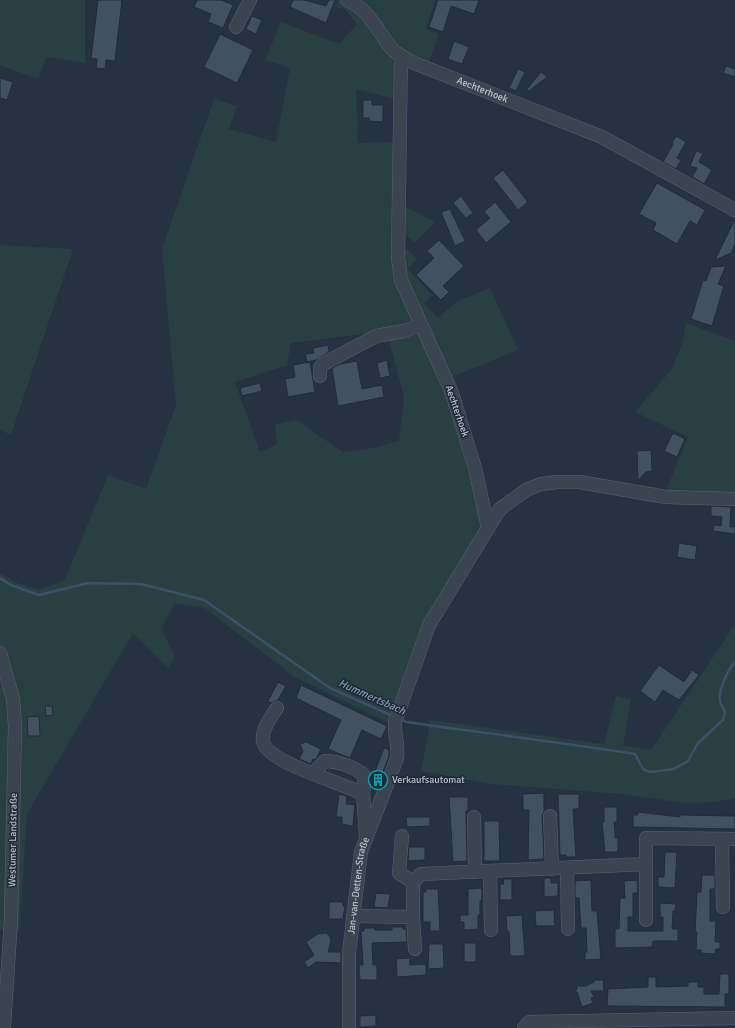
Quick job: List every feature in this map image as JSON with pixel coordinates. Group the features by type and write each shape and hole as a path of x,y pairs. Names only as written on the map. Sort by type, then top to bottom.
{"street":[{"path":"236,27 250,0"},
{"name":"Aechterhoek","path":"347,0 363,10 393,49 401,56 414,63 602,137 734,206"},
{"name":"Aechterhoek","path":"401,56 398,257 401,280 452,393 475,468 488,528"},
{"path":"320,376 320,368 323,364 364,341 376,336 404,331 421,325"},
{"path":"488,528 500,509 526,490 541,484 579,482 666,497 735,499"},
{"name":"Jan-van-Detten-Straße","path":"348,1028 349,953 360,852 377,810 398,750 394,732 397,717 429,625 488,528"},
{"name":"Westumer Landstraße","path":"0,653 13,700 15,726 11,919 3,1005 4,1028"},
{"path":"277,708 262,737 265,746 279,759 312,773 364,800 377,810"},
{"path":"312,773 325,761 333,761 361,772 365,777 364,800 367,836"},
{"path":"550,816 552,869"},
{"path":"474,817 475,872"},
{"path":"402,836 399,873 413,882"},
{"path":"646,920 646,838 729,839 723,907"},
{"path":"415,950 413,882 421,874 646,864"},
{"path":"567,868 568,929"},
{"path":"490,871 491,930"},
{"path":"353,916 414,917"},
{"path":"524,1028 529,1022 735,1018"}],"green space":[{"path":"0,0 85,0 85,63 46,57 38,79 0,65"},
{"path":"339,0 352,6 392,55 396,71 395,99 356,89 358,143 396,142 394,259 415,321 371,333 291,343 287,365 235,382 260,452 277,444 275,424 296,420 343,452 372,448 399,441 404,397 389,341 421,332 449,395 473,472 484,529 427,622 389,723 293,676 205,608 175,603 161,629 175,656 168,668 133,633 27,814 19,932 0,929 0,573 17,583 39,590 65,580 108,475 146,489 176,405 162,249 214,99 237,106 229,129 276,142 290,68 265,60 281,22 339,44 357,24 345,9 336,7"},
{"path":"357,0 435,0 426,29 439,34 428,65 402,53"},
{"path":"402,205 435,222 415,243 401,230"},
{"path":"0,245 73,249 11,435 0,430"},
{"path":"406,249 417,259 408,269 432,295 424,303 438,318 456,302 490,288 518,350 449,378 405,283 401,251"},
{"path":"686,323 735,341 735,495 665,493 688,437 635,412 672,369 683,341"},
{"path":"733,627 735,628 735,798 716,802 685,803 621,794 491,784 421,771 431,720 604,744 616,696 631,699 623,745 651,750"}],"building":[{"path":"98,0 122,0 115,61 106,60 105,69 96,68 97,59 91,58"},
{"path":"197,0 221,0 233,5 223,28 208,22 211,14 194,7"},
{"path":"293,0 304,0 326,6 329,0 335,0 326,23 290,7"},
{"path":"438,0 479,0 474,14 451,6 443,32 429,27"},
{"path":"252,16 262,20 256,34 246,29"},
{"path":"220,34 253,50 237,83 204,67"},
{"path":"454,41 469,47 462,64 448,59"},
{"path":"726,66 735,69 735,77 723,73"},
{"path":"518,69 525,72 516,91 509,88"},
{"path":"541,72 547,77 529,91 527,89"},
{"path":"0,78 13,82 7,100 0,98"},
{"path":"363,100 372,100 372,105 383,105 383,122 369,121 369,118 363,118"},
{"path":"676,136 686,142 677,158 681,160 676,169 663,162"},
{"path":"696,151 703,153 699,162 712,170 704,184 692,177 697,168 690,166"},
{"path":"503,170 528,202 518,210 493,178"},
{"path":"657,183 705,210 697,225 690,221 677,244 653,230 656,223 639,214"},
{"path":"461,196 473,213 466,218 453,203"},
{"path":"495,202 511,222 486,243 476,230 490,218 484,212"},
{"path":"450,209 465,241 455,246 441,212"},
{"path":"735,219 735,244 731,253 715,260"},
{"path":"439,240 464,266 443,286 449,292 441,300 416,275 434,258 427,251"},
{"path":"726,266 718,284 724,286 712,326 691,319 703,280 706,281 711,267"},
{"path":"328,345 329,352 316,360 307,362 305,354 314,353 313,348"},
{"path":"387,360 390,376 380,378 377,363"},
{"path":"357,361 362,389 382,385 384,397 338,406 332,368 340,364"},
{"path":"310,362 315,392 288,397 285,379 295,377 293,365"},
{"path":"260,383 262,391 242,396 240,388"},
{"path":"673,433 685,439 677,457 664,451"},
{"path":"651,450 652,471 646,472 638,481 637,451"},
{"path":"711,506 731,507 730,527 735,527 735,534 713,531 714,525 721,526 722,517 711,516"},
{"path":"679,543 697,546 695,560 677,557"},
{"path":"659,665 684,682 692,670 699,675 679,700 663,690 655,702 640,691"},
{"path":"278,682 286,686 278,700 271,703 268,701"},
{"path":"301,685 387,726 381,739 362,730 350,758 328,749 341,720 296,698"},
{"path":"45,706 52,706 53,715 46,716"},
{"path":"39,716 40,736 28,736 27,717"},
{"path":"306,742 321,749 311,764 299,759 303,751 300,744"},
{"path":"384,748 389,750 389,756 377,787 372,785 373,776"},
{"path":"544,793 544,811 542,816 544,859 528,860 529,810 523,810 523,794"},
{"path":"339,794 347,796 346,804 355,805 353,826 342,824 342,817 336,817"},
{"path":"558,794 579,794 579,809 573,809 576,857 566,857 566,855 560,855"},
{"path":"449,797 468,797 468,811 466,811 467,861 453,862"},
{"path":"604,807 617,807 617,822 614,822 615,838 618,838 618,852 605,852 602,822 604,822"},
{"path":"638,812 680,817 680,815 735,816 735,829 633,827 633,815 638,815"},
{"path":"406,817 430,817 430,826 407,827"},
{"path":"484,821 499,821 500,861 484,861"},
{"path":"409,847 425,847 425,860 408,861"},
{"path":"665,852 677,852 675,888 658,887 658,877 664,877"},
{"path":"702,875 715,875 715,889 710,889 710,921 716,921 715,942 720,942 720,949 716,949 715,954 701,953 701,950 696,950 697,932 695,932 697,892 701,892"},
{"path":"544,878 551,878 551,883 558,883 558,896 544,897"},
{"path":"503,879 512,879 512,900 500,900 500,884 504,884"},
{"path":"591,880 592,911 597,911 601,959 585,960 585,952 587,952 586,928 581,928 579,898 575,898 575,881"},
{"path":"637,880 638,893 633,893 633,917 628,917 628,931 663,931 663,917 660,917 660,903 676,904 675,911 673,911 672,929 678,929 678,941 653,941 652,947 615,948 615,929 619,929 620,898 625,898 624,881"},
{"path":"482,888 480,915 478,915 478,929 464,930 464,922 460,922 460,915 468,915 468,889"},
{"path":"426,889 438,889 440,931 430,931 430,922 423,922 423,892 426,892"},
{"path":"376,893 390,894 388,908 374,907"},
{"path":"329,902 343,902 343,906 345,906 343,919 329,919"},
{"path":"554,910 555,926 536,926 535,911"},
{"path":"522,915 525,956 510,956 509,931 507,931 506,916"},
{"path":"392,927 403,927 403,929 406,929 407,942 372,943 373,965 377,965 377,980 360,980 359,965 363,965 361,931 364,931 364,928 375,928 375,930 392,930"},
{"path":"326,933 330,937 331,941 328,952 341,952 341,963 316,962 308,968 304,962 314,955 306,942 318,934"},
{"path":"464,943 476,943 476,962 464,962"},
{"path":"429,944 443,944 444,968 428,969"},
{"path":"410,958 410,965 426,964 426,975 397,977 396,959"},
{"path":"720,974 729,974 729,994 725,994 725,1007 607,1006 608,989 648,987 648,977 656,977 656,987 688,986 688,982 698,982 698,987 704,987 704,994 719,994"},
{"path":"594,980 603,980 604,991 591,991 594,997 591,998 593,1003 582,1007 577,992 573,991 577,989 577,986 586,986 594,982"},
{"path":"376,1015 376,1026 360,1027 360,1016"}],"waterway":[{"name":"Hummertsbach","path":"0,578 11,585 39,595 88,583 141,584 204,600 330,688 393,716"},
{"name":"Hummertsbach","path":"399,718 406,722 635,754 643,769 650,772 674,769 688,761 698,743 723,720 725,713 720,701 720,692 727,674 735,662"}],"place":[{"name":"Verkaufsautomat","path":"378,780"}]}
